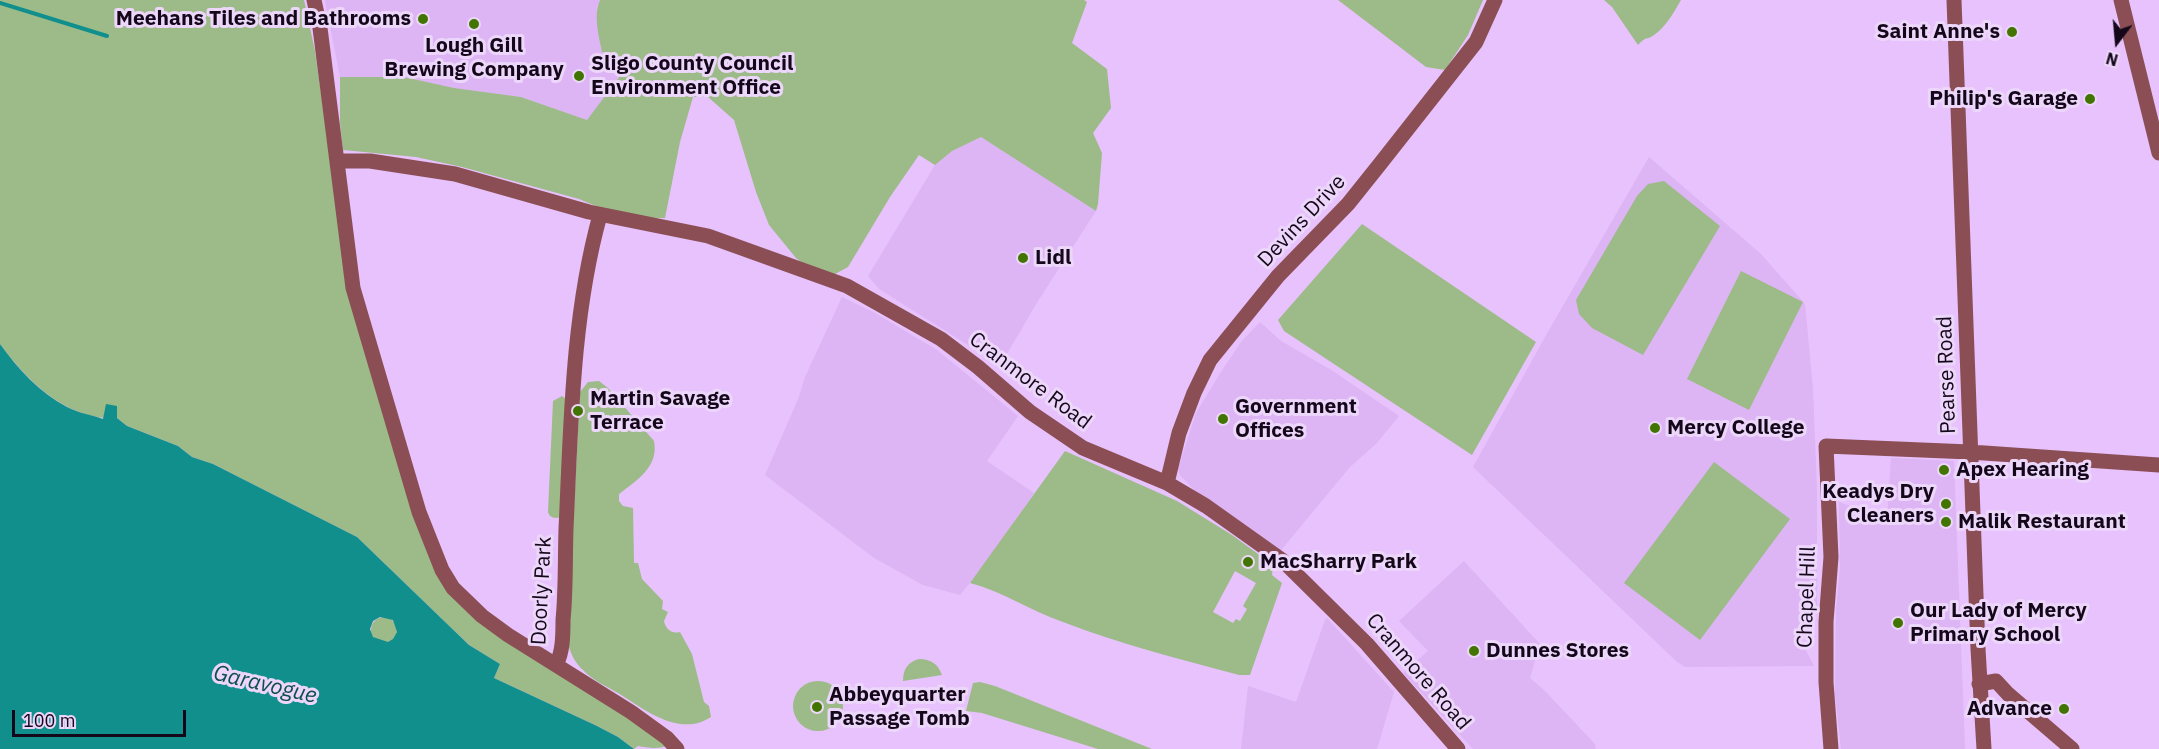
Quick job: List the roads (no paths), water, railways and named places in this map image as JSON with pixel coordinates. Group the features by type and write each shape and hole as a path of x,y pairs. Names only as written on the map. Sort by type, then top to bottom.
{"street":[{"name":"Doorly Park","path":"314,0 320,28 353,288 407,474 430,543 453,588 466,601 508,635 556,665 562,642 566,590 566,530 579,319 600,215"},
{"name":"Devins Drive","path":"1167,483 1179,432 1210,360 1278,276 1348,204 1380,165 1476,42 1495,0"},
{"name":"Pearse Road","path":"1954,0 1979,684 1984,749"},
{"path":"2121,0 2159,153"},
{"path":"337,161 370,161 455,174 600,215"},
{"name":"Cranmore Road","path":"600,215 708,236 847,286 941,339 978,367 1030,412 1083,448 1167,483 1206,506 1290,567 1367,644 1458,749"},
{"name":"Chapel Hill","path":"1832,749 1826,682 1826,622 1831,556 1826,446 1970,452"},
{"path":"1970,452 2159,465"},
{"path":"556,665 631,712 667,738 677,749"},
{"path":"1979,684 1996,681 2072,749"}],"water":[{"name":"Garavogue","path":"0,344 30,380 67,407 103,419 106,404 117,406 117,418 127,426 178,446 192,457 213,464 357,537 469,645 500,664 494,678 597,726 634,749 0,749","holes":["380,617 393,620 397,632 393,639 388,642 373,637 370,629 373,621"]}],"waterway":[{"path":"0,3 107,36"}],"place":[{"name":"Meehans Tiles and Bathrooms","path":"423,19"},
{"name":"Lough Gill Brewing Company","path":"474,24"},
{"name":"Saint Anne's","path":"2012,32"},
{"name":"Sligo County Council Environment Office","path":"579,76"},
{"name":"Philip's Garage","path":"2090,99"},
{"name":"Lidl","path":"1023,258"},
{"name":"Martin Savage Terrace","path":"578,411"},
{"name":"Government Offices","path":"1223,419"},
{"name":"Mercy College","path":"1655,428"},
{"name":"Apex Hearing","path":"1944,470"},
{"name":"Keadys Dry Cleaners","path":"1946,504"},
{"name":"Malik Restaurant","path":"1946,522"},
{"name":"MacSharry Park","path":"1248,562"},
{"name":"Our Lady of Mercy Primary School","path":"1898,623"},
{"name":"Dunnes Stores","path":"1474,651"},
{"name":"Abbeyquarter Passage Tomb","path":"817,707"},
{"name":"Advance","path":"2064,709"}]}
